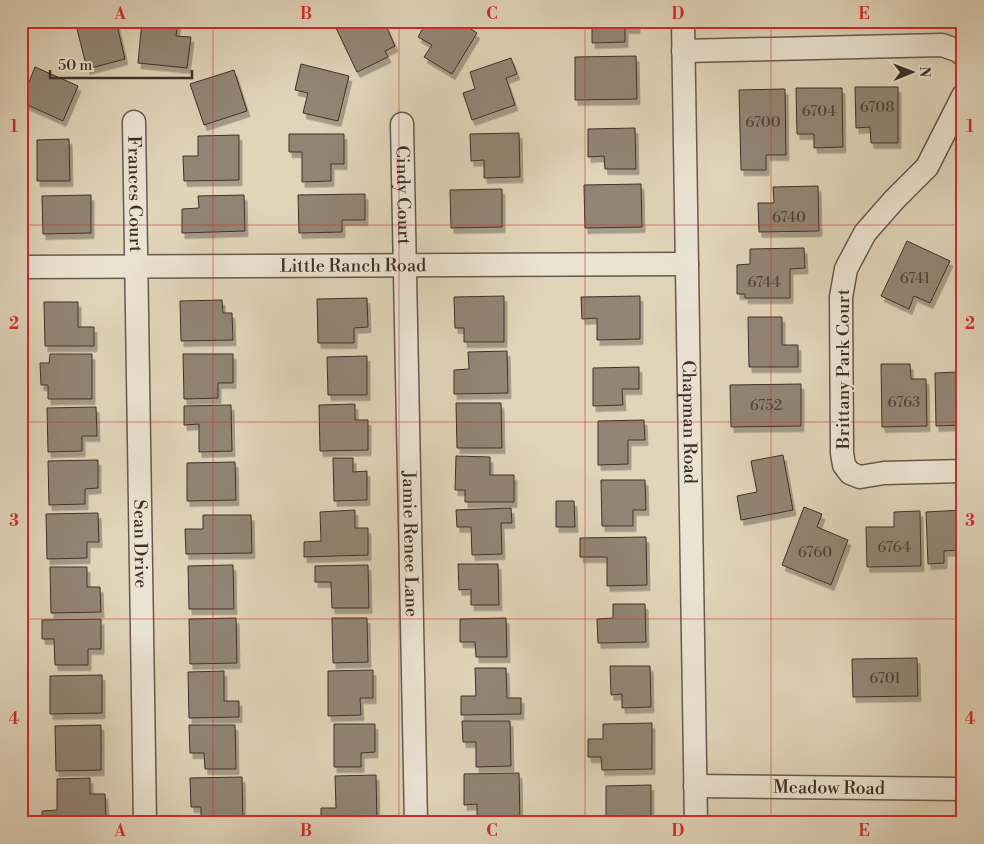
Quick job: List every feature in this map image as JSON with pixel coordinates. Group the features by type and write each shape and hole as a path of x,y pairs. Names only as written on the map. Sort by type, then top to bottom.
{"street":[{"name":"Chapman Road","path":"683,21 696,823"},
{"path":"683,51 942,45 962,52 963,55"},
{"name":"Brittany Park Court","path":"963,96 927,168 894,200 865,233 846,269 841,297 842,453 844,465 850,473 860,478 884,473 963,471"},
{"name":"Frances Court","path":"134,122 136,266"},
{"name":"Cindy Court","path":"402,124 406,265"},
{"name":"Little Ranch Road","path":"21,267 687,264"},
{"name":"Jamie Renee Lane","path":"406,265 416,823"},
{"name":"Sean Drive","path":"136,266 145,823"},
{"name":"Meadow Road","path":"695,786 963,788"}],"building":[{"path":"75,21 116,21 125,59 87,69"},
{"path":"142,21 178,21 176,36 191,37 187,68 138,63"},
{"path":"349,21 384,21 395,46 385,51 388,57 357,72 336,28"},
{"path":"427,21 459,21 477,33 452,74 424,57 432,45 418,37"},
{"path":"592,21 637,21 637,28 625,28 625,42 592,43"},
{"path":"636,56 637,99 575,100 575,57"},
{"path":"511,58 517,74 506,78 515,105 472,120 463,93 475,89 470,72"},
{"path":"301,64 349,76 338,121 303,113 308,93 295,90"},
{"path":"35,67 78,86 63,121 21,102"},
{"path":"234,70 247,111 204,125 190,84"},
{"path":"855,87 898,87 898,143 871,143 870,127 856,128"},
{"path":"796,88 842,88 843,147 814,148 814,134 797,134"},
{"path":"785,89 786,155 766,155 766,170 741,170 739,90"},
{"path":"635,128 636,169 605,169 604,156 588,157 588,129"},
{"path":"519,133 520,177 484,178 484,160 471,161 470,134"},
{"path":"289,134 344,134 344,164 331,164 331,181 302,182 302,152 289,152"},
{"path":"239,135 239,180 184,181 183,156 198,156 198,136"},
{"path":"69,139 70,181 37,181 37,140"},
{"path":"641,184 642,227 585,228 584,185"},
{"path":"818,186 819,231 759,232 758,203 774,203 773,187"},
{"path":"502,189 502,227 451,228 450,190"},
{"path":"365,194 365,220 342,220 342,232 299,233 298,195"},
{"path":"91,195 91,233 43,234 42,196"},
{"path":"244,195 245,231 182,233 182,209 199,208 198,196"},
{"path":"907,241 950,261 930,303 914,296 909,309 881,296"},
{"path":"804,248 805,268 790,269 790,298 745,298 745,294 737,294 737,265 750,264 750,249"},
{"path":"963,263 963,302 960,302 956,264"},
{"path":"504,296 504,342 464,342 464,328 455,328 454,297"},
{"path":"640,296 640,339 597,340 597,318 582,319 581,297"},
{"path":"367,298 368,327 354,328 354,343 318,343 317,299"},
{"path":"222,300 223,313 232,313 233,340 181,341 180,301"},
{"path":"44,302 78,302 78,327 94,327 94,346 45,346"},
{"path":"748,317 782,317 782,345 798,345 798,367 749,367"},
{"path":"507,351 508,393 454,394 454,370 469,369 468,352"},
{"path":"50,354 92,354 92,399 48,399 48,385 41,385 40,363 49,363"},
{"path":"183,354 233,354 233,383 218,383 218,398 184,399"},
{"path":"367,356 367,395 328,395 327,357"},
{"path":"958,359 963,359 963,425 936,426 935,373 958,372"},
{"path":"881,364 910,364 911,379 926,379 927,426 882,427"},
{"path":"639,367 639,389 622,389 623,405 593,406 593,368"},
{"path":"801,384 801,426 731,427 730,385"},
{"path":"456,403 501,403 502,448 457,448"},
{"path":"355,404 355,420 368,420 368,450 320,451 319,405"},
{"path":"231,405 232,451 199,452 199,424 184,425 184,406"},
{"path":"96,407 97,436 82,436 82,451 48,452 47,408"},
{"path":"644,420 645,440 628,440 628,464 598,465 598,421"},
{"path":"783,455 793,510 741,520 737,496 757,492 751,461"},
{"path":"456,456 490,457 490,475 514,475 514,502 465,502 465,490 455,490"},
{"path":"333,458 353,458 353,472 367,471 367,500 334,501"},
{"path":"98,460 98,488 85,489 85,504 49,505 48,461"},
{"path":"235,462 236,500 187,501 187,463"},
{"path":"601,480 645,480 646,510 633,510 633,526 602,526"},
{"path":"556,501 574,501 575,527 556,527"},
{"path":"804,507 822,514 817,527 848,540 831,585 782,565"},
{"path":"511,508 512,523 501,523 502,554 472,555 471,527 457,527 456,510"},
{"path":"355,510 355,528 368,528 368,555 304,557 304,542 321,541 320,512"},
{"path":"963,510 963,563 958,564 958,550 944,551 944,563 928,564 926,512"},
{"path":"920,511 921,566 867,567 866,527 894,527 894,512"},
{"path":"98,513 99,542 87,542 87,558 47,559 46,514"},
{"path":"203,515 251,515 252,553 186,554 185,529 203,529"},
{"path":"646,537 647,585 607,586 607,557 580,557 580,538"},
{"path":"458,564 498,564 499,605 471,605 471,589 459,590"},
{"path":"233,565 234,609 189,609 188,566"},
{"path":"368,565 369,608 332,608 331,582 315,582 315,566"},
{"path":"50,567 87,567 87,587 100,587 101,612 51,613"},
{"path":"613,604 645,604 646,642 598,643 597,619 613,618"},
{"path":"236,618 237,663 190,664 189,619"},
{"path":"332,618 367,618 368,662 333,663"},
{"path":"506,618 507,657 476,657 475,642 460,642 460,619"},
{"path":"101,619 101,649 88,649 88,665 55,665 54,639 42,639 42,620"},
{"path":"917,658 918,696 853,697 852,659"},
{"path":"610,666 650,666 651,707 622,708 622,694 611,695"},
{"path":"475,668 506,668 507,698 521,698 521,714 461,715 461,696 476,696"},
{"path":"373,670 373,698 360,698 361,715 328,716 328,671"},
{"path":"224,671 224,701 239,701 239,717 189,718 188,672"},
{"path":"102,675 102,713 50,714 50,676"},
{"path":"462,721 510,721 511,766 476,767 476,742 463,742"},
{"path":"652,723 652,769 602,770 601,757 588,757 588,739 603,739 603,724"},
{"path":"334,724 375,724 375,752 361,753 361,767 334,767"},
{"path":"101,725 101,770 56,771 55,726"},
{"path":"189,725 235,725 236,769 205,769 204,753 190,753"},
{"path":"519,773 520,821 477,821 477,804 464,805 464,774"},
{"path":"376,775 377,822 321,823 321,808 336,808 335,776"},
{"path":"242,777 243,823 201,823 201,807 191,807 190,778"},
{"path":"90,778 90,794 105,794 106,823 42,823 42,811 57,810 57,779"},
{"path":"651,785 651,823 606,823 606,786"}]}
